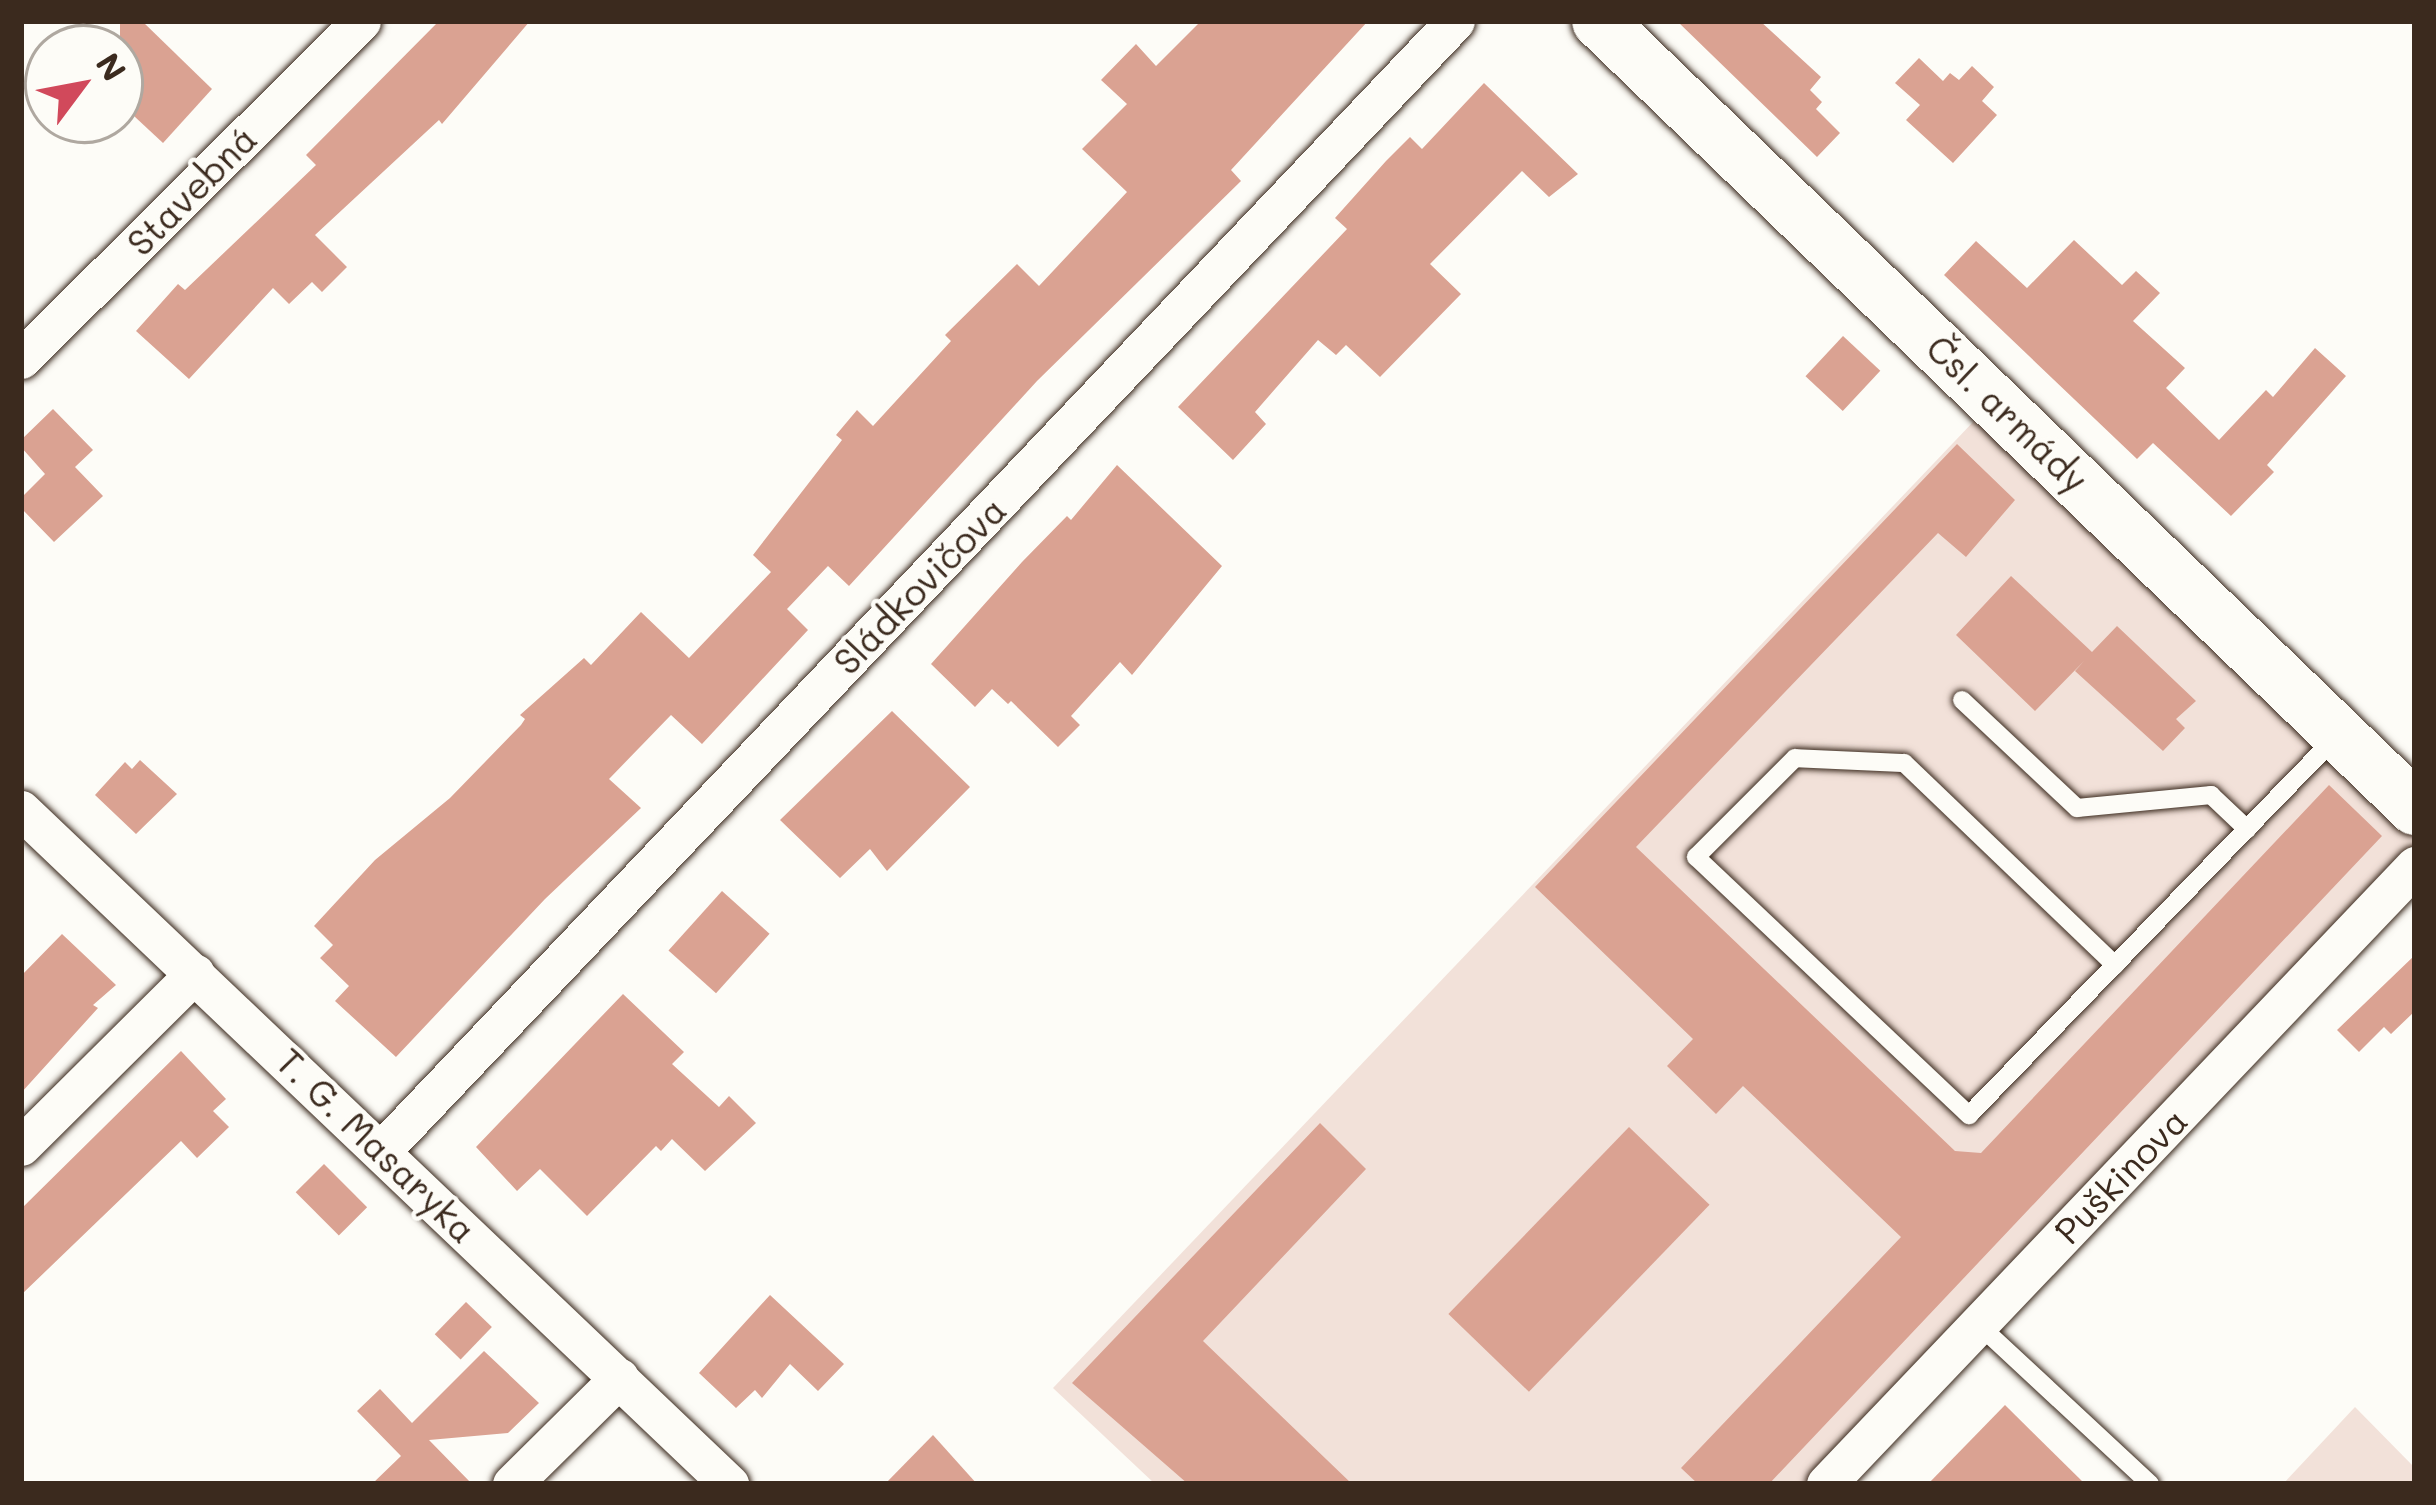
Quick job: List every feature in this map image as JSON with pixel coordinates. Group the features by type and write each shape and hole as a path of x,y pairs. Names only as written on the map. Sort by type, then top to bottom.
{"street":[{"name":"Stavebná","path":"21,359 361,21"},
{"name":"Sládkovičova","path":"383,1149 1455,21"},
{"name":"Čsl. armády","path":"1599,21 2415,808"},
{"name":"T. G. Masaryka","path":"21,810 383,1149 729,1484"},
{"name":"Puškinova","path":"1826,1484 2415,866"},
{"path":"21,1145 195,973"},
{"path":"512,1484 619,1378"}],"lane":[{"path":"1962,700 2077,808 2211,795 2247,829"},
{"path":"2114,964 1904,763 1795,758 1696,857 1969,1115 2339,734"},
{"path":"1978,1324 2150,1484"}],"shaded area":[{"path":"1994,400 2415,808 2415,865 1826,1484 1155,1484 1053,1388"},
{"path":"2355,1407 2415,1468 2415,1484 2283,1484"}],"building":[{"path":"142,21 212,89 163,143 144,125 144,24 120,24"},
{"path":"439,21 530,21 442,124 439,120 315,235 347,267 322,292 312,282 289,304 273,288 189,379 136,331 178,284 185,290 316,165 306,155"},
{"path":"1201,21 1368,21 1231,170 1241,181 1037,381 849,586 828,566 787,609 808,630 702,744 671,715 609,779 641,808 545,899 396,1057 335,1001 349,986 320,958 333,945 314,926 375,860 450,798 521,725 525,719 520,715 584,658 591,665 641,612 689,658 771,572 753,555 842,440 836,435 857,410 873,426 951,341 945,335 1017,264 1039,286 1127,192 1082,149 1127,104 1101,80 1136,44 1156,66"},
{"path":"1677,21 1760,21 1821,77 1810,90 1822,102 1816,109 1840,133 1817,157"},
{"path":"1919,58 1943,81 1950,73 1959,80 1972,66 1994,87 1982,101 1997,115 1953,163 1906,120 1920,105 1895,83"},
{"path":"1484,83 1578,174 1549,197 1522,171 1430,264 1461,294 1380,377 1346,345 1336,355 1318,340 1255,412 1266,424 1233,460 1178,407 1347,229 1335,218 1386,161 1410,137 1422,149"},
{"path":"2074,240 2122,285 2136,271 2160,293 2133,321 2185,368 2166,388 2219,440 2266,390 2273,397 2315,348 2346,376 2267,465 2274,472 2231,516 2153,443 2137,459 1944,275 1976,241 2027,288"},
{"path":"1843,336 1880,371 1843,411 1805,376"},
{"path":"53,409 93,450 75,467 103,496 54,542 21,508 21,498 45,474 21,447 21,440"},
{"path":"1957,444 2015,500 1966,557 1938,533 1636,847 1955,1151 1981,1153 2329,785 2382,836 1769,1484 1698,1484 1681,1468 1901,1237 1743,1086 1716,1114 1667,1066 1693,1039 1535,887"},
{"path":"1117,465 1222,566 1132,675 1120,662 1071,716 1080,725 1058,747 1011,701 1008,704 992,689 975,707 931,664 1022,562 1067,516 1071,520"},
{"path":"2011,576 2092,652 2117,626 2196,701 2176,719 2185,728 2163,751 2075,671 2084,661 2035,711 1956,635"},
{"path":"892,711 970,787 887,871 870,849 840,878 780,820"},
{"path":"140,760 177,794 136,834 95,795 125,762 132,769"},
{"path":"722,891 770,934 716,993 668,950"},
{"path":"62,934 116,985 93,1005 98,1008 21,1093 21,976"},
{"path":"2415,955 2415,1011 2391,1034 2384,1027 2359,1052 2337,1030"},
{"path":"623,994 684,1052 672,1064 719,1107 729,1096 756,1123 705,1171 672,1139 661,1151 656,1146 587,1216 540,1169 517,1191 476,1147"},
{"path":"181,1051 226,1099 213,1111 229,1127 197,1158 181,1141 21,1295 21,1209"},
{"path":"1320,1123 1366,1169 1203,1341 1352,1484 1188,1484 1072,1383"},
{"path":"1629,1127 1710,1205 1529,1392 1448,1314"},
{"path":"324,1164 367,1207 339,1235 296,1192"},
{"path":"770,1295 844,1364 818,1391 790,1364 762,1398 755,1390 736,1408 699,1373"},
{"path":"466,1302 492,1327 461,1359 435,1334"},
{"path":"484,1351 539,1403 508,1433 429,1440 472,1484 372,1484 401,1456 357,1411 380,1389 412,1423"},
{"path":"2005,1405 2085,1484 1928,1484"},
{"path":"933,1435 977,1484 885,1484"}]}
